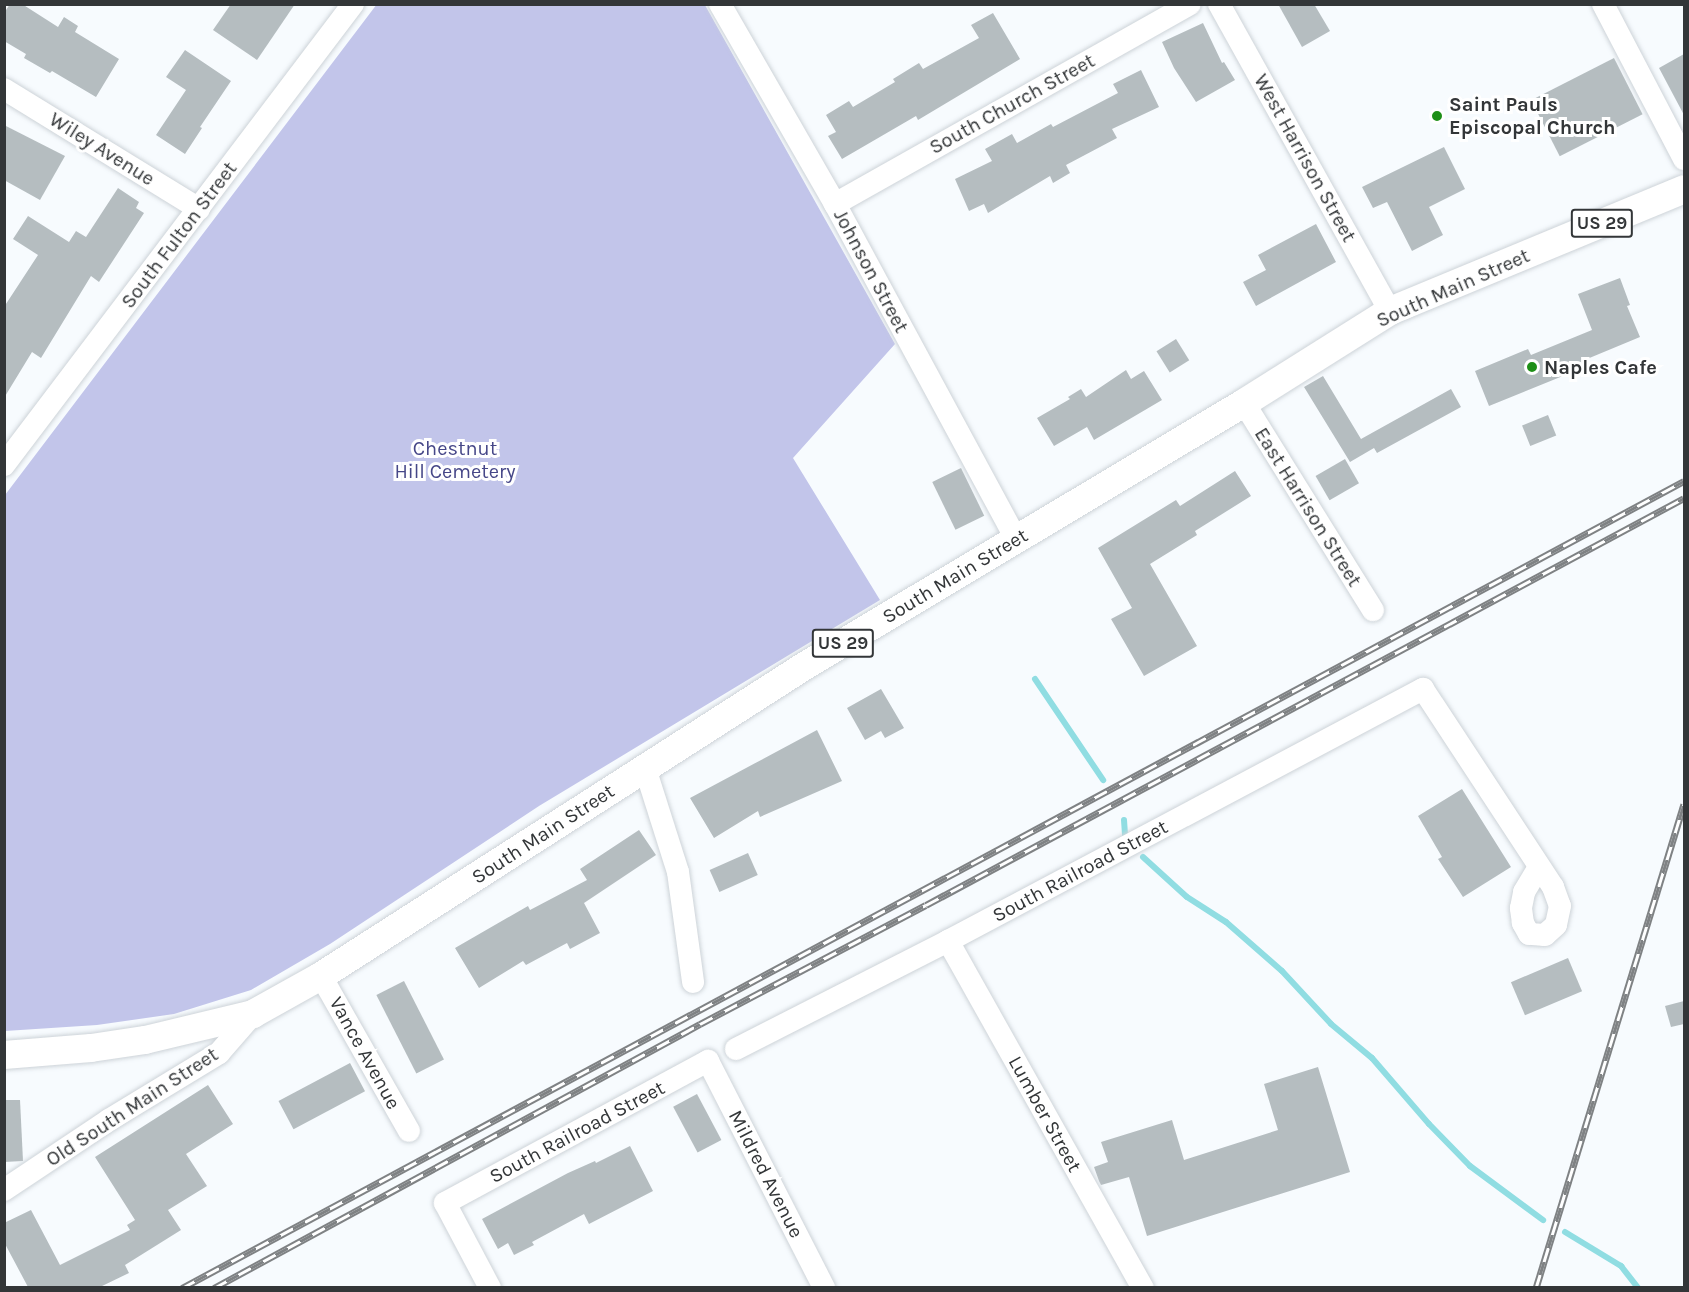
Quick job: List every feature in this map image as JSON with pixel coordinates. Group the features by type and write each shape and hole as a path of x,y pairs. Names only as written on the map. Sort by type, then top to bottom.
{"main road":[{"name":"South Main Street","path":"4,1055 91,1048 145,1040 253,1014 321,976 803,667 1244,404 1390,311 1684,189"}],"street":[{"name":"South Fulton Street","path":"4,465 353,4"},
{"name":"Johnson Street","path":"720,4 835,204 1017,540"},
{"name":"South Church Street","path":"835,204 1190,4"},
{"name":"West Harrison Street","path":"1219,4 1390,311"},
{"path":"1603,4 1684,159"},
{"name":"Wiley Avenue","path":"4,89 199,209"},
{"name":"East Harrison Street","path":"1244,404 1373,610"},
{"name":"South Railroad Street","path":"736,1049 948,941 1423,689 1542,871"},
{"path":"645,768 678,872 693,982"},
{"name":"Lumber Street","path":"948,941 1143,1287"},
{"name":"Vance Avenue","path":"321,976 409,1131"},
{"name":"Old South Main Street","path":"4,1190 109,1120 219,1053 253,1014"},
{"name":"South Railroad Street","path":"490,1287 445,1203 708,1061"},
{"name":"Mildred Avenue","path":"708,1061 825,1287"}],"green space":[{"name":"Chestnut Hill Cemetery","path":"377,4 705,5 895,344 793,458 880,600 539,806 330,944 251,990 174,1014 97,1025 5,1031 5,495"}],"building":[{"path":"10,4 22,4 58,27 64,17 78,26 75,32 119,59 96,97 52,71 50,73 24,58 26,54 4,41 4,13"},
{"path":"231,4 295,4 257,60 213,30"},
{"path":"1278,4 1314,4 1330,31 1302,47"},
{"path":"993,13 1020,59 918,120 916,116 842,159 828,136 836,132 826,115 849,101 853,107 895,82 893,79 919,63 923,69 979,38 971,25"},
{"path":"1203,23 1222,63 1224,62 1235,80 1196,102 1174,68 1162,42"},
{"path":"185,50 231,81 185,154 156,135 186,90 166,77"},
{"path":"1684,54 1684,115 1659,68"},
{"path":"1614,58 1643,114 1560,156 1531,100"},
{"path":"1141,70 1159,107 1112,129 1117,138 1066,165 1070,173 1053,183 1050,176 988,213 984,204 969,211 955,179 992,161 985,149 1012,134 1017,143 1051,124 1053,127 1118,93 1113,84"},
{"path":"4,125 65,156 40,200 4,180"},
{"path":"1444,147 1465,189 1429,207 1443,235 1412,251 1387,202 1373,208 1362,187"},
{"path":"118,188 139,202 136,208 144,213 99,282 91,276 41,358 32,352 4,398 4,307 38,255 13,239 28,216 69,242 76,231 86,237"},
{"path":"1316,224 1336,262 1256,306 1243,282 1266,270 1258,255"},
{"path":"1620,278 1630,305 1627,306 1640,337 1587,359 1590,365 1489,406 1475,371 1528,349 1531,355 1592,330 1578,294"},
{"path":"1176,339 1189,360 1170,372 1156,351"},
{"path":"1126,370 1131,379 1144,371 1162,400 1094,440 1087,427 1054,446 1037,418 1070,399 1068,397 1081,389 1086,397"},
{"path":"1323,376 1361,439 1451,389 1461,407 1377,453 1374,448 1350,462 1304,387"},
{"path":"1548,415 1556,435 1530,446 1522,425"},
{"path":"1345,459 1359,483 1330,500 1316,476"},
{"path":"961,468 984,516 955,530 932,482"},
{"path":"1235,471 1251,496 1195,531 1197,535 1150,564 1197,646 1144,676 1111,619 1132,608 1098,548 1176,500 1180,506"},
{"path":"881,689 904,728 885,738 881,731 865,740 847,708"},
{"path":"817,730 842,781 760,817 758,811 714,838 690,798"},
{"path":"1462,789 1511,867 1463,897 1438,859 1442,857 1418,816"},
{"path":"639,830 656,855 584,903 600,933 570,949 567,943 526,965 523,961 479,988 455,948 528,906 530,910 587,880 580,869"},
{"path":"748,853 758,875 719,892 710,870"},
{"path":"1568,958 1582,991 1525,1015 1511,982"},
{"path":"404,981 444,1059 416,1073 376,995"},
{"path":"1684,1001 1684,1024 1671,1027 1665,1006"},
{"path":"350,1063 365,1091 294,1129 278,1101"},
{"path":"1318,1067 1350,1172 1147,1236 1129,1177 1101,1185 1094,1167 1108,1162 1101,1142 1172,1120 1184,1160 1278,1130 1264,1084"},
{"path":"208,1085 233,1124 186,1154 207,1186 168,1210 181,1230 125,1265 129,1273 100,1287 28,1287 4,1242 4,1223 31,1210 60,1265 130,1230 127,1225 135,1220 95,1157"},
{"path":"697,1094 721,1140 698,1153 673,1107"},
{"path":"4,1100 20,1100 23,1161 4,1162"},
{"path":"630,1146 653,1191 589,1224 584,1214 532,1242 534,1245 514,1255 508,1243 498,1249 482,1219 568,1173 595,1161 596,1163"}],"waterway":[{"path":"1035,679 1103,780"},
{"path":"1124,820 1125,835"},
{"path":"1143,857 1187,897 1226,922 1282,971 1331,1024 1372,1058 1429,1124 1470,1166 1543,1220"},
{"path":"1565,1232 1621,1266 1638,1288"}],"railway":[{"path":"182,1288 1684,481"},
{"path":"214,1288 700,1024 1684,498"},
{"path":"1536,1288 1684,804"}],"place":[{"name":"Saint Pauls Episcopal Church","path":"1437,116"},
{"name":"Naples Cafe","path":"1532,367"}]}
